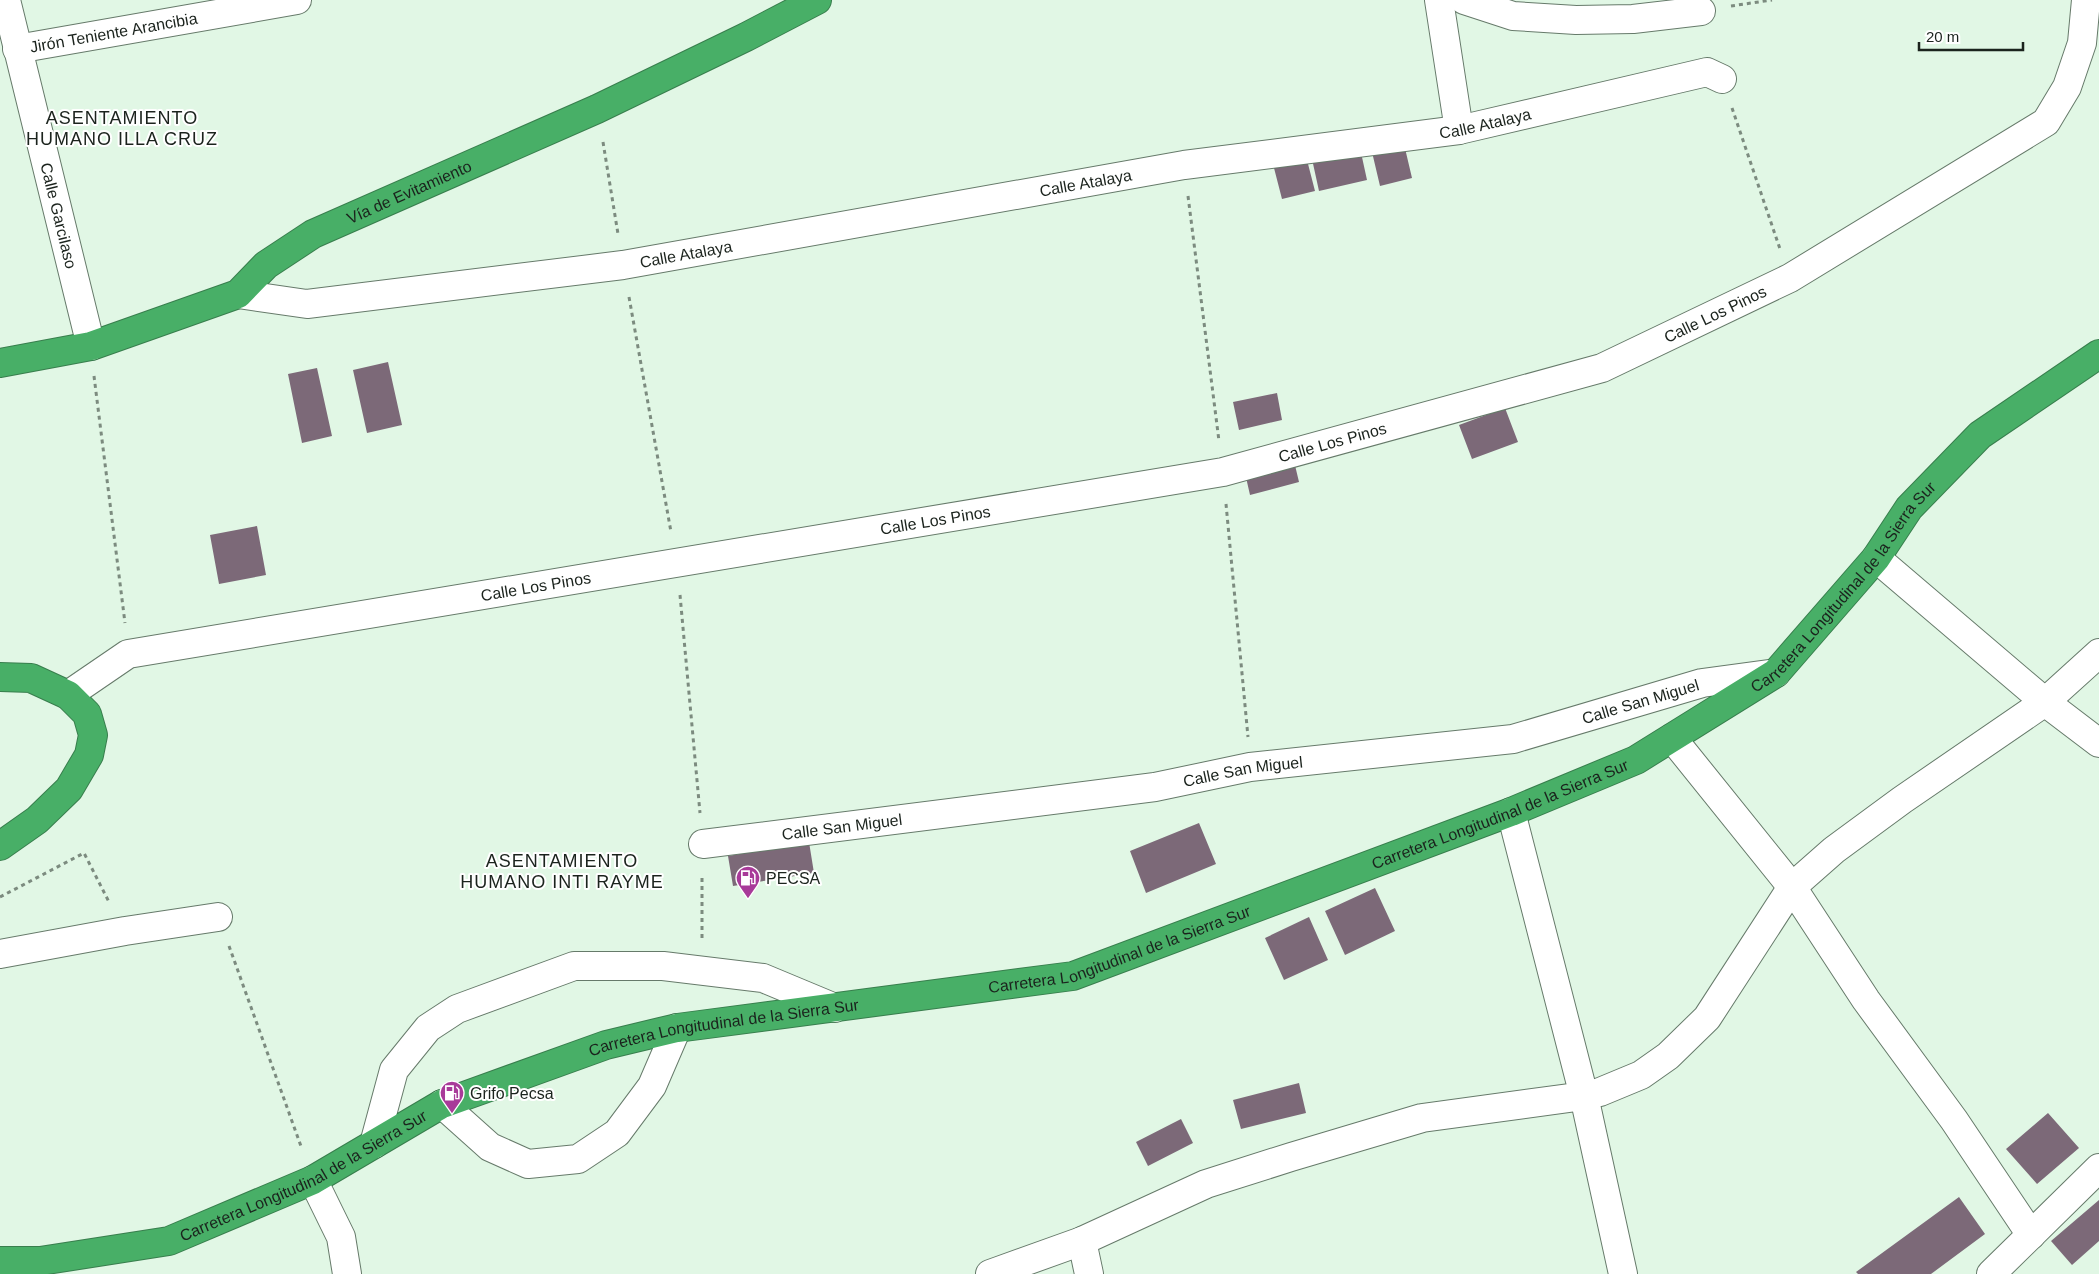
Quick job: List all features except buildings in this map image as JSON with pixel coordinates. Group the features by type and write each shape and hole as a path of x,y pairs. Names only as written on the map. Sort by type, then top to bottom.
{"highway":[{"name":"Vía de Evitamiento","path":"0,363 90,346 238,294 266,265 313,234 597,109 746,37 817,0"},
{"name":"Carretera Longitudinal de la Sierra Sur","path":"0,1261 40,1261 169,1241 313,1180 442,1104 606,1045 677,1028 1073,976 1511,812 1636,760 1776,673 1876,558 1909,508 1980,435 2099,354"},
{"path":"0,677 31,678 68,695 87,714 92,735 89,755 69,789 37,820 0,846"}],"street":[{"name":"Calle Garcilaso","path":"6,0 90,346"},
{"name":"Jirón Teniente Arancibia","path":"17,49 297,0"},
{"path":"1439,0 1460,130"},
{"path":"1464,0 1513,16 1576,20 1633,19 1701,11"},
{"name":"Calle Los Pinos","path":"68,695 128,654 1223,472 1602,368 1790,278 2046,122 2067,87 2082,44 2086,0"},
{"name":"Calle Atalaya","path":"238,294 307,304 623,265 1184,165 1460,130 1707,72 1722,79"},
{"path":"1876,558 2045,702 2099,742"},
{"path":"990,1274 1082,1241 1206,1184 1422,1118 1584,1096 1600,1092 1641,1076 1668,1056 1707,1018 1792,887 1834,850 1887,811 2045,702 2099,653"},
{"name":"Calle San Miguel","path":"703,844 1156,787 1250,767 1513,739 1702,683 1776,673"},
{"path":"1672,738 1792,887 1866,1000 1954,1120 2031,1235"},
{"path":"1511,812 1584,1096 1622,1274"},
{"path":"0,954 125,931 218,917"},
{"path":"374,1144 394,1070 428,1028 457,1009 574,966 663,966 763,978 835,1008"},
{"path":"442,1104 490,1147 528,1164 578,1159 617,1133 652,1086 677,1028"},
{"path":"1991,1274 2099,1168"},
{"path":"313,1180 341,1237 347,1274"},
{"path":"1082,1241 1089,1274"}],"path":[{"path":"1701,11 1772,0"},
{"path":"1722,79 1790,278"},
{"path":"90,346 128,654"},
{"path":"0,897 84,853 125,931"},
{"path":"218,917 313,1180"}],"place":[{"name":"PECSA","path":"748,899"},
{"name":"Grifo Pecsa","path":"452,1114"}],"district":[{"name":"ASENTAMIENTO HUMANO ILLA CRUZ","path":"122,128"},
{"name":"ASENTAMIENTO HUMANO INTI RAYME","path":"562,871"}]}
